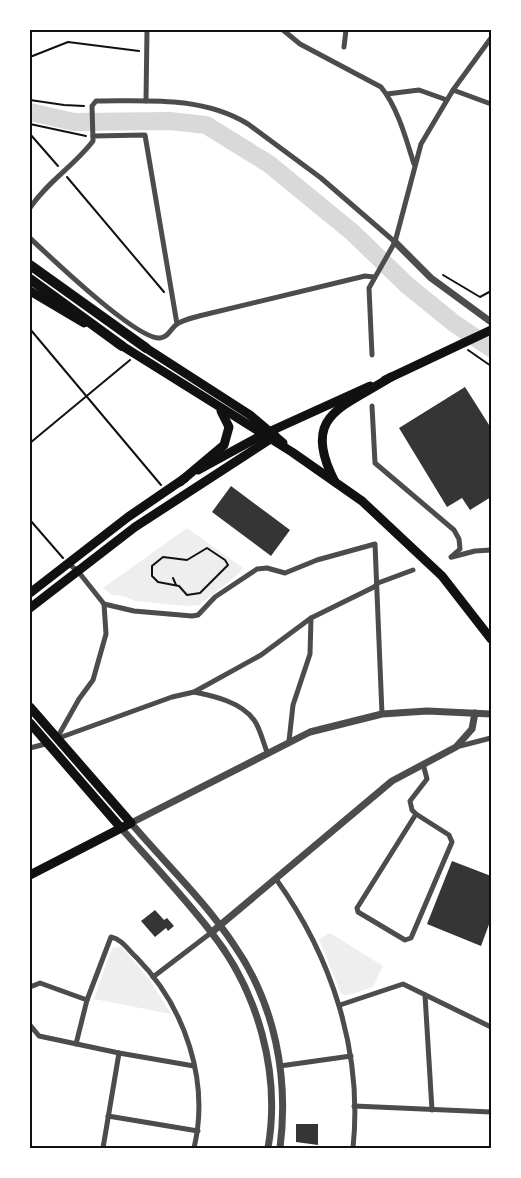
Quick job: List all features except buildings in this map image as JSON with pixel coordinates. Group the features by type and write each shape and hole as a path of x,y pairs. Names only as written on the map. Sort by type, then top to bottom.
{"highway":[{"path":"30,266 146,348"},
{"path":"30,279 122,346"}],"main road":[{"path":"30,291 137,355 216,407 269,435"},
{"path":"30,593 67,562 166,490 180,482 296,421 461,346 491,330"},
{"path":"146,348 335,482 389,524 436,569 466,604 491,639"},
{"path":"335,482 322,445 321,435 326,420 338,410 390,377"},
{"path":"180,482 218,451 227,440 229,427 227,420 216,407"},
{"path":"30,608 77,570 269,435"},
{"path":"30,706 131,823 30,876"},
{"path":"30,723 121,828"}],"street":[{"path":"146,101 147,30"},
{"path":"283,30 300,44 371,80 387,94 414,164"},
{"path":"344,47 346,30"},
{"path":"372,354 369,288 393,245 421,144 453,90 491,38"},
{"path":"387,94 419,90 448,100"},
{"path":"453,90 491,104"},
{"path":"30,208 42,192 84,154 93,141 91,107 96,102 146,101 208,106 235,117 321,178 431,278 491,322"},
{"path":"93,134 145,135 177,324"},
{"path":"30,238 82,286 145,335 152,338 163,338 177,324 199,316 346,280 374,276"},
{"path":"372,406 375,463 454,530 459,540 460,549 451,557 475,550 491,550"},
{"path":"104,604 134,611 198,615 215,598 257,569 267,568 285,573 317,560 375,544 382,714"},
{"path":"57,738 79,700 94,680 106,634 104,604 77,570 67,562"},
{"path":"30,748 47,744 57,738 172,697 194,692 261,655 311,618 374,587 378,583 414,570"},
{"path":"289,741 294,705 310,654 311,618"},
{"path":"194,692 224,700 247,713 254,720 267,752"},
{"path":"280,1148 283,1109 280,1066 269,1017 260,991 239,952 220,926 131,823 267,752 310,732 382,714 427,711 491,714"},
{"path":"456,747 472,729 475,713"},
{"path":"153,977 220,926 392,781 456,747 491,738"},
{"path":"416,814 357,908 358,912 404,940 411,938 452,842 449,834 412,810 410,801 427,779 423,764"},
{"path":"121,828 212,932 238,973 249,996 262,1035 271,1092 268,1148"},
{"path":"276,880 297,910 322,957 340,1005 351,1056 354,1106 353,1148"},
{"path":"76,1044 87,1000 111,937 117,938 153,977 174,1010 186,1036 194,1066 198,1092 198,1132 194,1148"},
{"path":"30,987 40,983 87,1000"},
{"path":"340,1005 403,984 491,1027"},
{"path":"425,995 432,1110"},
{"path":"30,1025 39,1036 194,1066"},
{"path":"103,1148 119,1053"},
{"path":"280,1066 351,1056"},
{"path":"354,1106 491,1112"},
{"path":"108,1116 198,1132"}],"path":[{"path":"30,57 74,41 146,52"},
{"path":"30,100 91,107"},
{"path":"30,124 80,136 93,134"},
{"path":"30,134 173,302"},
{"path":"441,274 480,297 491,291"},
{"path":"30,329 166,490"},
{"path":"461,346 491,366"},
{"path":"30,443 137,355"},
{"path":"30,520 67,562"},
{"path":"173,578 187,596 200,593 228,565 224,559 207,548 187,560 168,556 159,559 152,566 151,571 154,579 158,582 176,584"},
{"path":"224,559 228,555"}],"shaded area":[{"path":"187,528 243,568 236,576 199,605 188,606 135,601 124,596 112,595 103,588"},
{"path":"330,933 383,966 373,987 345,996 341,993 319,939"},
{"path":"122,947 151,982 171,1014 94,999 112,948"}],"waterway":[{"path":"30,112 74,122 170,121 206,125 269,164 352,232 407,285 455,324 491,348"}]}
